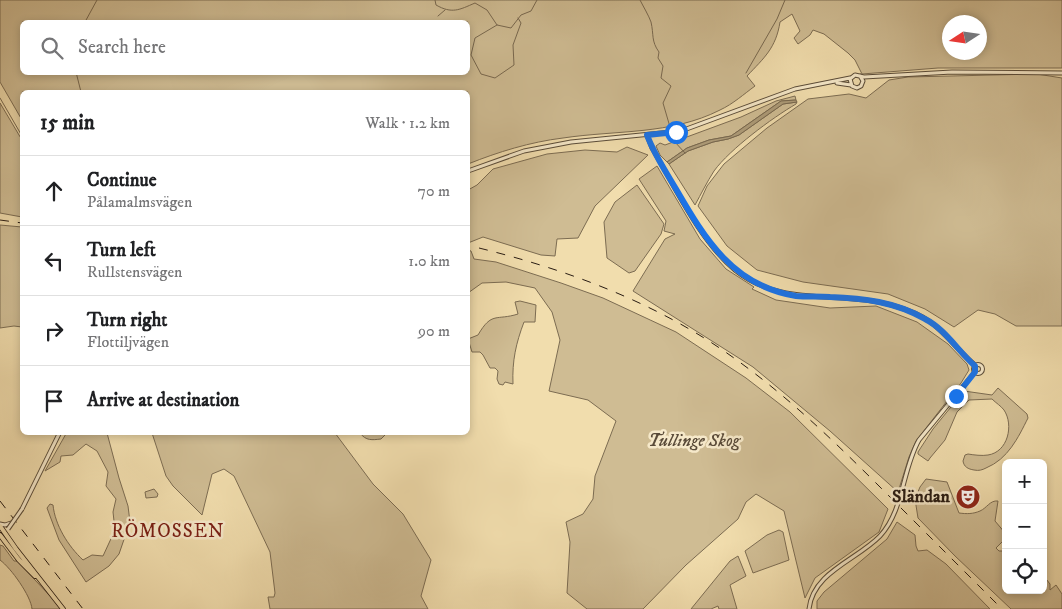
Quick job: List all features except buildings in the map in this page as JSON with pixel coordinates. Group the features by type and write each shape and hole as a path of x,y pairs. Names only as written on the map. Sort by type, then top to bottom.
{"main road":[{"path":"3,530 19,560 44,585 63,609"}],"street":[{"path":"470,170 524,151 571,142 681,131 794,89 831,83 856,75 875,77 895,74 952,72 1062,72"},
{"path":"860,76 863,83"},
{"path":"831,83 851,85 858,88 875,77"},
{"path":"850,78 851,85"},
{"path":"647,135 652,148 704,236 720,257 750,280 770,289 790,294 860,298 898,307 930,321 975,366 975,372 919,440 888,524 874,542 820,583 812,596 809,609"},
{"path":"975,366 980,365 982,369 980,373 975,372"},
{"path":"3,530 22,509 59,435"},
{"path":"3,530 22,509"}],"green space":[{"path":"0,0 1062,0 1062,68 938,68 862,74 855,60 824,34 813,30 810,35 798,44 794,38 800,31 792,14 780,22 776,39 772,46 764,58 747,76 755,86 720,110 682,124 663,128 538,142 470,163 470,90 20,90 20,117 0,82"},
{"path":"1037,74 1062,78 1062,326 1016,326 995,314 978,310 954,327 925,309 888,294 803,282 757,270 727,246 698,206 707,186 724,164 767,128 808,99 849,94 866,98 889,80 908,77"},
{"path":"795,96 796,100 781,101 731,136 709,140 687,148 667,162 660,155 656,146 660,143 665,145 741,117 776,101"},
{"path":"797,102 752,134 721,162 695,205 669,164 688,151 739,135 783,104"},
{"path":"0,103 20,137 20,217 0,213"},
{"path":"627,147 648,155 595,206 578,238 557,239 555,256 541,255 483,237 470,242 470,189 477,185 493,169 547,154 585,150 617,152"},
{"path":"657,166 700,239 726,269 754,287 752,289 776,300 830,308 876,306 917,322 948,344 967,364 969,370 961,383 916,441 898,492 830,431 753,367 633,291 665,239 675,234 664,231 666,221 639,179"},
{"path":"637,185 664,224 661,234 635,271 629,273 607,258 604,222 615,202"},
{"path":"0,225 20,227 20,327 0,328"},
{"name":"Tullinge Skog","path":"470,251 474,259 496,262 603,298 676,332 746,378 790,412 888,509 879,532 815,578 805,598 784,511 756,494 746,502 738,519 686,565 643,609 587,609 567,593 570,542 566,522 583,514 593,499 595,476 616,421 588,400 549,391 560,340 552,312 535,288 506,282 482,283 470,292"},
{"path":"520,301 536,305 535,322 524,322 515,352 513,384 505,382 503,385 499,384 497,379 498,371 495,368 490,368 483,355 480,352 472,352 470,338 478,335 491,320 518,314 515,302"},
{"path":"998,388 1027,414 1028,418 1011,447 994,464 983,469 974,470 964,465 963,461 965,455 968,454 988,455 995,453 1000,449 1007,437 1009,423 1007,416 1003,409 992,399 969,400 957,412 945,440 928,461 918,454 933,429 964,391 992,395"},
{"path":"65,435 108,435 128,506 130,522 119,554 109,566 86,582 59,540 47,508 50,504 53,505 56,520 63,535 83,560 92,555 103,556 115,530 113,512 116,499 106,486 108,472 97,451 86,444 73,455 61,456 60,462 45,471"},
{"path":"153,435 336,435 373,484 403,514 431,560 421,596 428,609 270,609 268,597 274,597 275,593 270,552 234,476 224,469 212,474 202,515 173,486 166,476"},
{"path":"362,435 385,435 381,439 372,440"},
{"path":"926,479 947,482 959,513 970,514 977,512 998,501 995,521 1002,529 1002,542 996,548 1002,551 1002,594 1047,594 1047,580 1050,584 1050,590 1056,585 1062,594 1062,609 1011,609 918,518 915,499"},
{"path":"154,489 158,494 157,497 146,498 145,492"},
{"path":"897,522 915,535 918,551 927,550 946,564 990,609 817,609 817,601 824,592 887,539"},
{"path":"779,530 783,532 789,560 753,573 745,551 767,535"},
{"path":"0,545 61,609 32,609 31,603 20,583 10,569 0,560"},
{"path":"738,556 746,576 730,585 737,609 719,609 718,606 711,609 691,609 730,561"}],"shaded area":[{"path":"796,100 797,102 783,104 739,135 688,151 669,164 667,162 687,148 709,140 731,136 781,101"}],"waterway":[{"path":"86,20 97,0"},
{"path":"435,0 436,5 451,10 460,9 475,3 487,10 497,25 511,28 521,15 531,11 537,0"},
{"path":"640,0 651,22 654,41 659,52 658,58 663,66 661,78 671,86 663,103 670,127"},
{"path":"746,73 777,19 785,0"},
{"path":"438,16 445,10"},
{"path":"497,25 475,38 471,55 481,74 495,78 514,65 513,45 521,23 518,18"},
{"path":"77,75 80,90"},
{"path":"0,98 20,133"},
{"path":"674,141 685,153"}],"railway":[{"path":"0,220 20,223"},
{"path":"479,248 540,265 599,286 657,312 712,343 764,380 835,443 1002,609"},
{"path":"0,501 83,609"}],"place":[{"name":"Sländan","path":"968,497"}],"district":[{"name":"RÖMOSSEN","path":"168,531"}],"route":[{"path":"676,132 647,135 652,148 684,203 704,236 720,257 750,280 770,289 796,296 868,299 898,307 925,318 938,328 975,366 975,372 956,396"}]}
